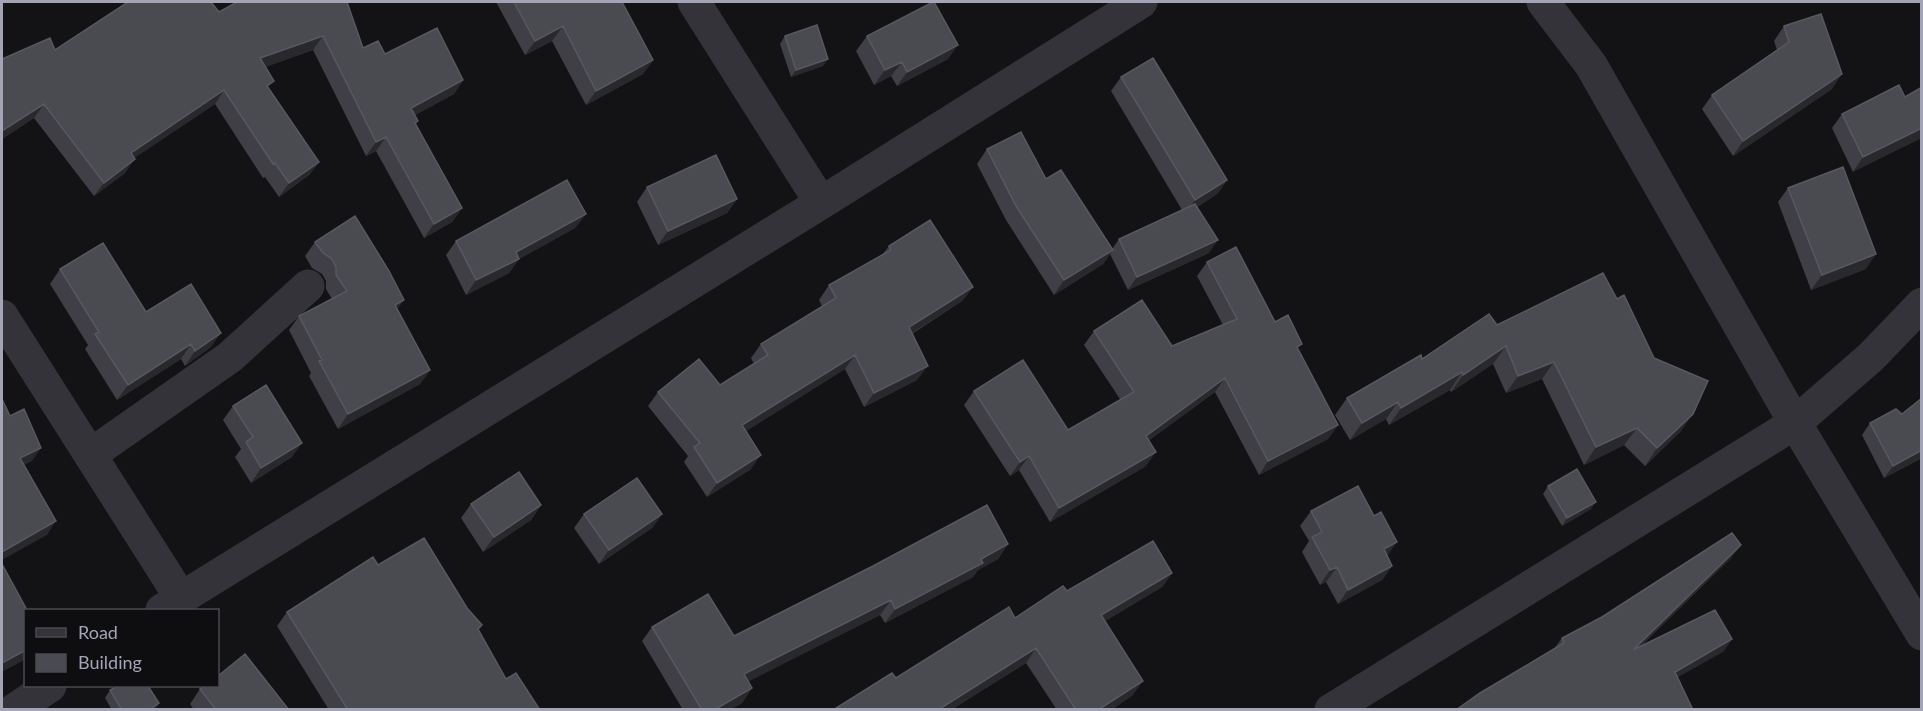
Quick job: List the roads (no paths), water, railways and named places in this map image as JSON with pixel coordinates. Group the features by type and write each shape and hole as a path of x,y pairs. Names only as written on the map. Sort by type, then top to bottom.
{"street":[{"path":"694,2 821,203"},
{"path":"2,316 90,455 172,604 821,203 1141,2"},
{"path":"1544,2 1591,65 1795,423 1922,634"},
{"path":"90,455 230,357 308,286"},
{"path":"1331,710 1795,423 1872,357 1922,303"},
{"path":"14,710 48,687"}]}
